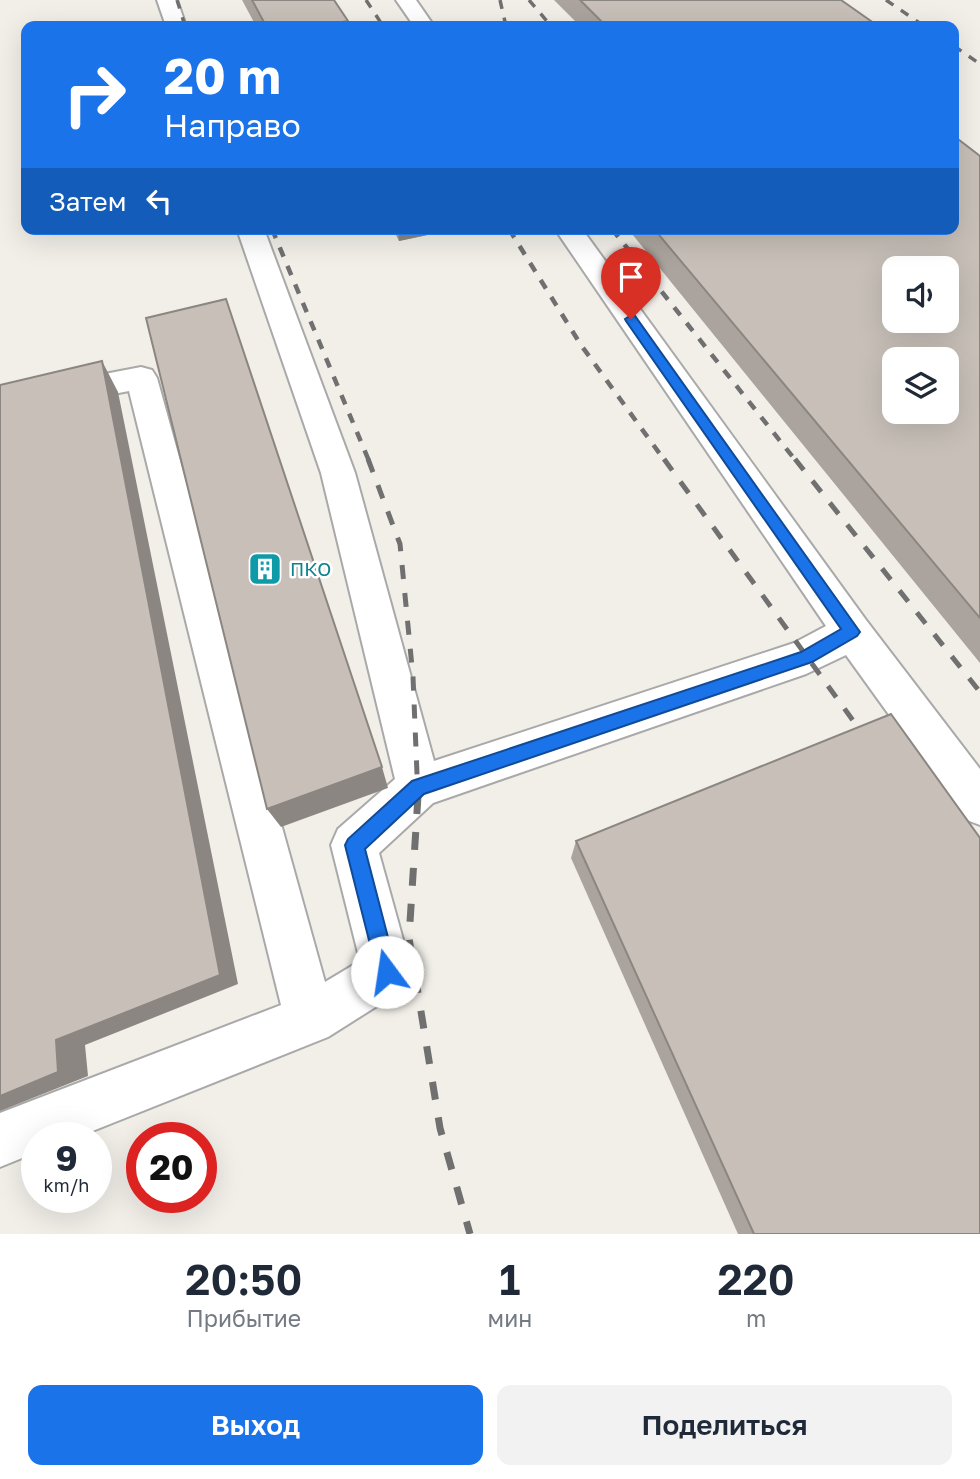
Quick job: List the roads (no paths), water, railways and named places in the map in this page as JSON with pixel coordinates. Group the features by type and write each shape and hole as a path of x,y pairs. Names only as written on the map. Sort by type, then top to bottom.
{"lane":[{"path":"167,0 174,21"},
{"path":"406,0 421,21"},
{"path":"252,235 338,473 419,788"},
{"path":"572,235 852,632 980,804"},
{"path":"0,405 141,378 310,1019"},
{"path":"0,1140 310,1019 387,972 355,845 419,788 806,657 852,632"}],"railway":[{"path":"177,0 183,21"},
{"path":"366,0 380,21"},
{"path":"500,0 505,21"},
{"path":"529,0 547,21"},
{"path":"886,0 917,21"},
{"path":"959,49 980,64"},
{"path":"275,235 369,461"},
{"path":"513,235 581,345 665,461"},
{"path":"617,235 796,461"},
{"path":"368,459 400,544 413,677 418,797"},
{"path":"664,459 870,744"},
{"path":"795,459 980,692"},
{"path":"418,797 409,938 440,1128 470,1234"}],"place":[{"name":"ПКО","path":"265,569"}]}
